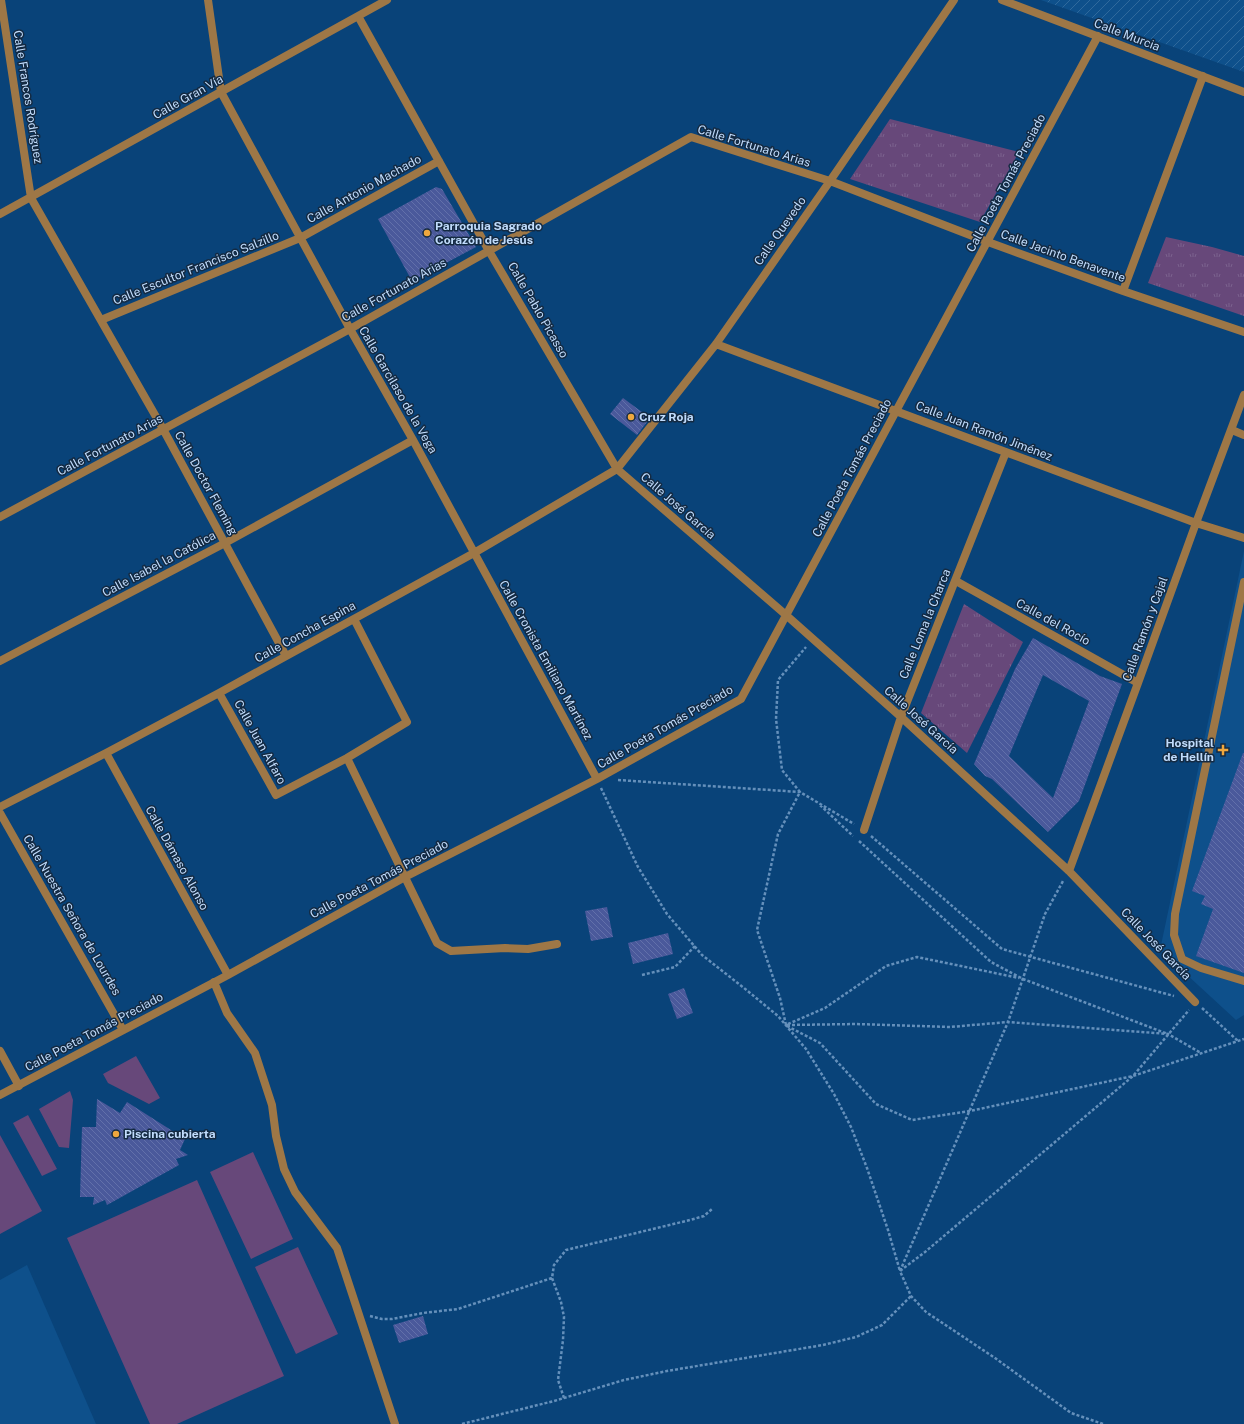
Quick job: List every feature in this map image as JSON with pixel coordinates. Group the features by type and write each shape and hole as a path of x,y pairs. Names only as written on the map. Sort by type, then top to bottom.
{"street":[{"name":"Calle Francos Rodríguez","path":"0,0 31,198"},
{"path":"208,0 221,92"},
{"name":"Calle Gran Vía","path":"0,214 387,0"},
{"name":"Calle Quevedo","path":"617,469 716,344 954,0"},
{"name":"Calle Murcia","path":"1002,0 1244,92"},
{"name":"Calle Pablo Picasso","path":"358,16 489,251 617,469"},
{"name":"Calle Poeta Tomás Preciado","path":"0,1096 228,975 405,877 597,779 741,699 1098,36"},
{"path":"1123,291 1203,76"},
{"name":"Calle Garcilaso de la Vega","path":"221,92 474,553"},
{"name":"Calle Fortunato Arias","path":"0,517 350,329 691,137 830,181"},
{"name":"Calle Antonio Machado","path":"300,238 439,161"},
{"name":"Calle Jacinto Benavente","path":"830,181 988,242 1123,291 1244,332"},
{"name":"Calle Doctor Fleming","path":"31,198 163,429 286,656"},
{"name":"Calle Escultor Francisco Salzillo","path":"101,320 300,238"},
{"name":"Calle Juan Ramón Jiménez","path":"716,344 1196,522 1244,538"},
{"name":"Calle Ramón y Cajal","path":"1069,871 1196,522 1244,395"},
{"path":"1232,430 1244,435"},
{"name":"Calle Isabel la Católica","path":"0,661 225,543 413,440"},
{"name":"Calle Loma la Charca","path":"864,830 901,717 956,582 1006,452"},
{"name":"Calle Concha Espina","path":"0,807 219,693 474,553 617,469"},
{"name":"Calle José García","path":"617,469 901,717 1069,871 1195,1002"},
{"name":"Calle Cronista Emiliano Martínez","path":"474,553 597,779"},
{"name":"Calle del Rocío","path":"956,582 1138,683"},
{"path":"1244,582 1175,914 1174,935 1182,959 1201,968 1244,981"},
{"name":"Calle Juan Alfaro","path":"219,693 276,795 347,758 407,722 354,619"},
{"name":"Calle Dámaso Alonso","path":"106,753 228,975"},
{"path":"347,758 437,943 451,951 505,948 528,949 557,944"},
{"name":"Calle Nuestra Señora de Lourdes","path":"0,813 123,1030"},
{"path":"214,982 227,1013 254,1053 259,1065 272,1105 276,1136 284,1168 295,1192 337,1248 394,1424"},
{"path":"0,1051 19,1086"}],"path":[{"path":"812,638 778,680 776,719 782,770 800,792 864,830 1002,948 1195,1002 1238,1041"},
{"path":"800,792 597,779 638,868 667,914 702,955 778,1016 806,1049 834,1094 851,1127 867,1168 900,1271 911,1296 926,1312 995,1358 1071,1413 1103,1424"},
{"path":"800,792 778,834 757,930 780,998 786,1025 820,1043 876,1104 912,1120 970,1111 1133,1076 1244,1038"},
{"path":"816,801 991,962 1023,979 1168,1034 1201,1053"},
{"path":"900,1271 1008,1022 1045,914 1069,871"},
{"path":"642,975 675,967 695,946"},
{"path":"786,1025 825,1008 886,966 917,957 1023,979"},
{"path":"900,1271 925,1252 1133,1076 1195,1002"},
{"path":"786,1025 856,1024 950,1027 1008,1022 1168,1034"},
{"path":"564,1398 558,1380 564,1317 561,1302 552,1278 554,1265 566,1250 690,1220 704,1216 712,1209"},
{"path":"363,1326 370,1316 392,1320 423,1313 458,1309 552,1278"},
{"path":"462,1424 564,1398 624,1380 667,1371 823,1345 856,1337 882,1325 911,1296"}],"shaded area":[{"path":"1041,0 1244,0 1244,72"},
{"name":"Hospital de Hellín","path":"1244,551 1244,1015 1236,1020 1160,950"},
{"path":"27,1265 96,1424 0,1424 0,1280"}],"green space":[{"path":"890,119 1019,152 980,222 850,179"},
{"path":"1166,237 1244,256 1244,316 1148,283"},
{"path":"964,604 1023,642 967,753 921,713"},
{"path":"136,1056 160,1098 149,1104 108,1083 103,1074"},
{"path":"70,1091 73,1100 69,1148 59,1147 39,1109"},
{"path":"28,1115 57,1169 42,1176 13,1123"},
{"path":"0,1135 42,1211 0,1234"},
{"path":"253,1152 293,1239 251,1259 210,1172"},
{"path":"197,1180 284,1376 177,1424 150,1424 67,1238"},
{"path":"298,1247 338,1334 296,1354 255,1267"}],"building":[{"name":"Parroquia Sagrado Corazón de Jesús","path":"436,187 442,189 476,247 412,281 378,219"},
{"name":"Cruz Roja","path":"623,398 650,418 637,435 610,414"},
{"path":"1033,638 1100,676 1122,684 1079,801 1048,832 992,779 985,776 974,764 1015,669","holes":["1043,675 1089,701 1053,798 1009,756"]},
{"name":"Hospital de Hellín","path":"1243,753 1244,973 1196,956 1213,909 1201,904 1205,896 1192,891"},
{"path":"607,907 613,937 591,941 585,911"},
{"path":"668,933 673,954 633,964 628,943"},
{"path":"684,988 693,1013 677,1019 668,994"},
{"path":"97,1099 120,1113 127,1102 185,1139 180,1150 188,1155 176,1159 179,1165 107,1205 105,1200 93,1205 94,1197 80,1197 82,1127 96,1127"},
{"path":"423,1316 428,1334 399,1343 393,1325"}],"place":[{"name":"Parroquia Sagrado Corazón de Jesús","path":"427,233"},
{"name":"Cruz Roja","path":"631,417"},
{"name":"Hospital de Hellín","path":"1223,750"},
{"name":"Piscina cubierta","path":"116,1134"}]}
